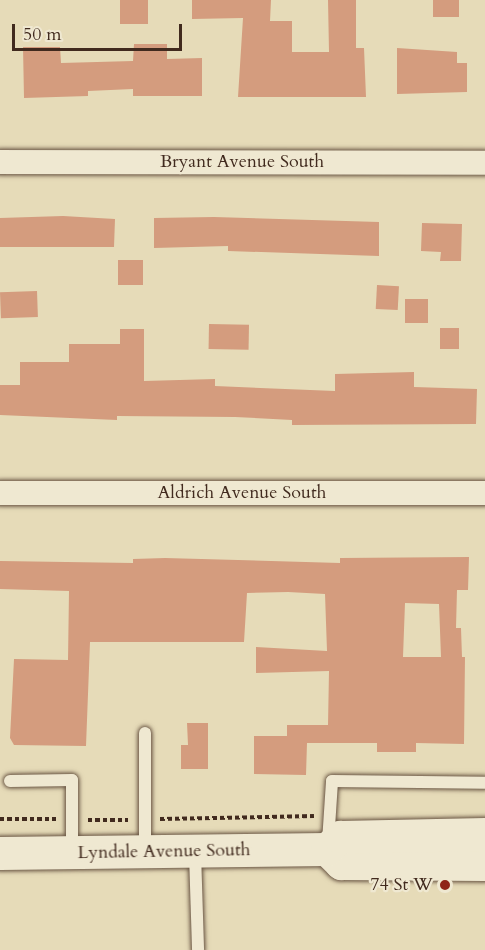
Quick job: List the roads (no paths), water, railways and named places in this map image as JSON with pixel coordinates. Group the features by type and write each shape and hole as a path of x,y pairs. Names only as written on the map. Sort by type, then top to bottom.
{"main road":[{"name":"Lyndale Avenue South","path":"0,853 195,853 327,849 340,837 485,834"},
{"path":"327,849 341,863 485,864"}],"street":[{"name":"Bryant Avenue South","path":"0,162 485,163"},
{"name":"Aldrich Avenue South","path":"0,493 485,493"}],"lane":[{"path":"145,733 145,852"},
{"path":"10,781 72,780 72,853"},
{"path":"327,849 332,781 485,783"},
{"path":"195,853 198,950"}],"place":[{"name":"74 St W","path":"445,885"}]}
